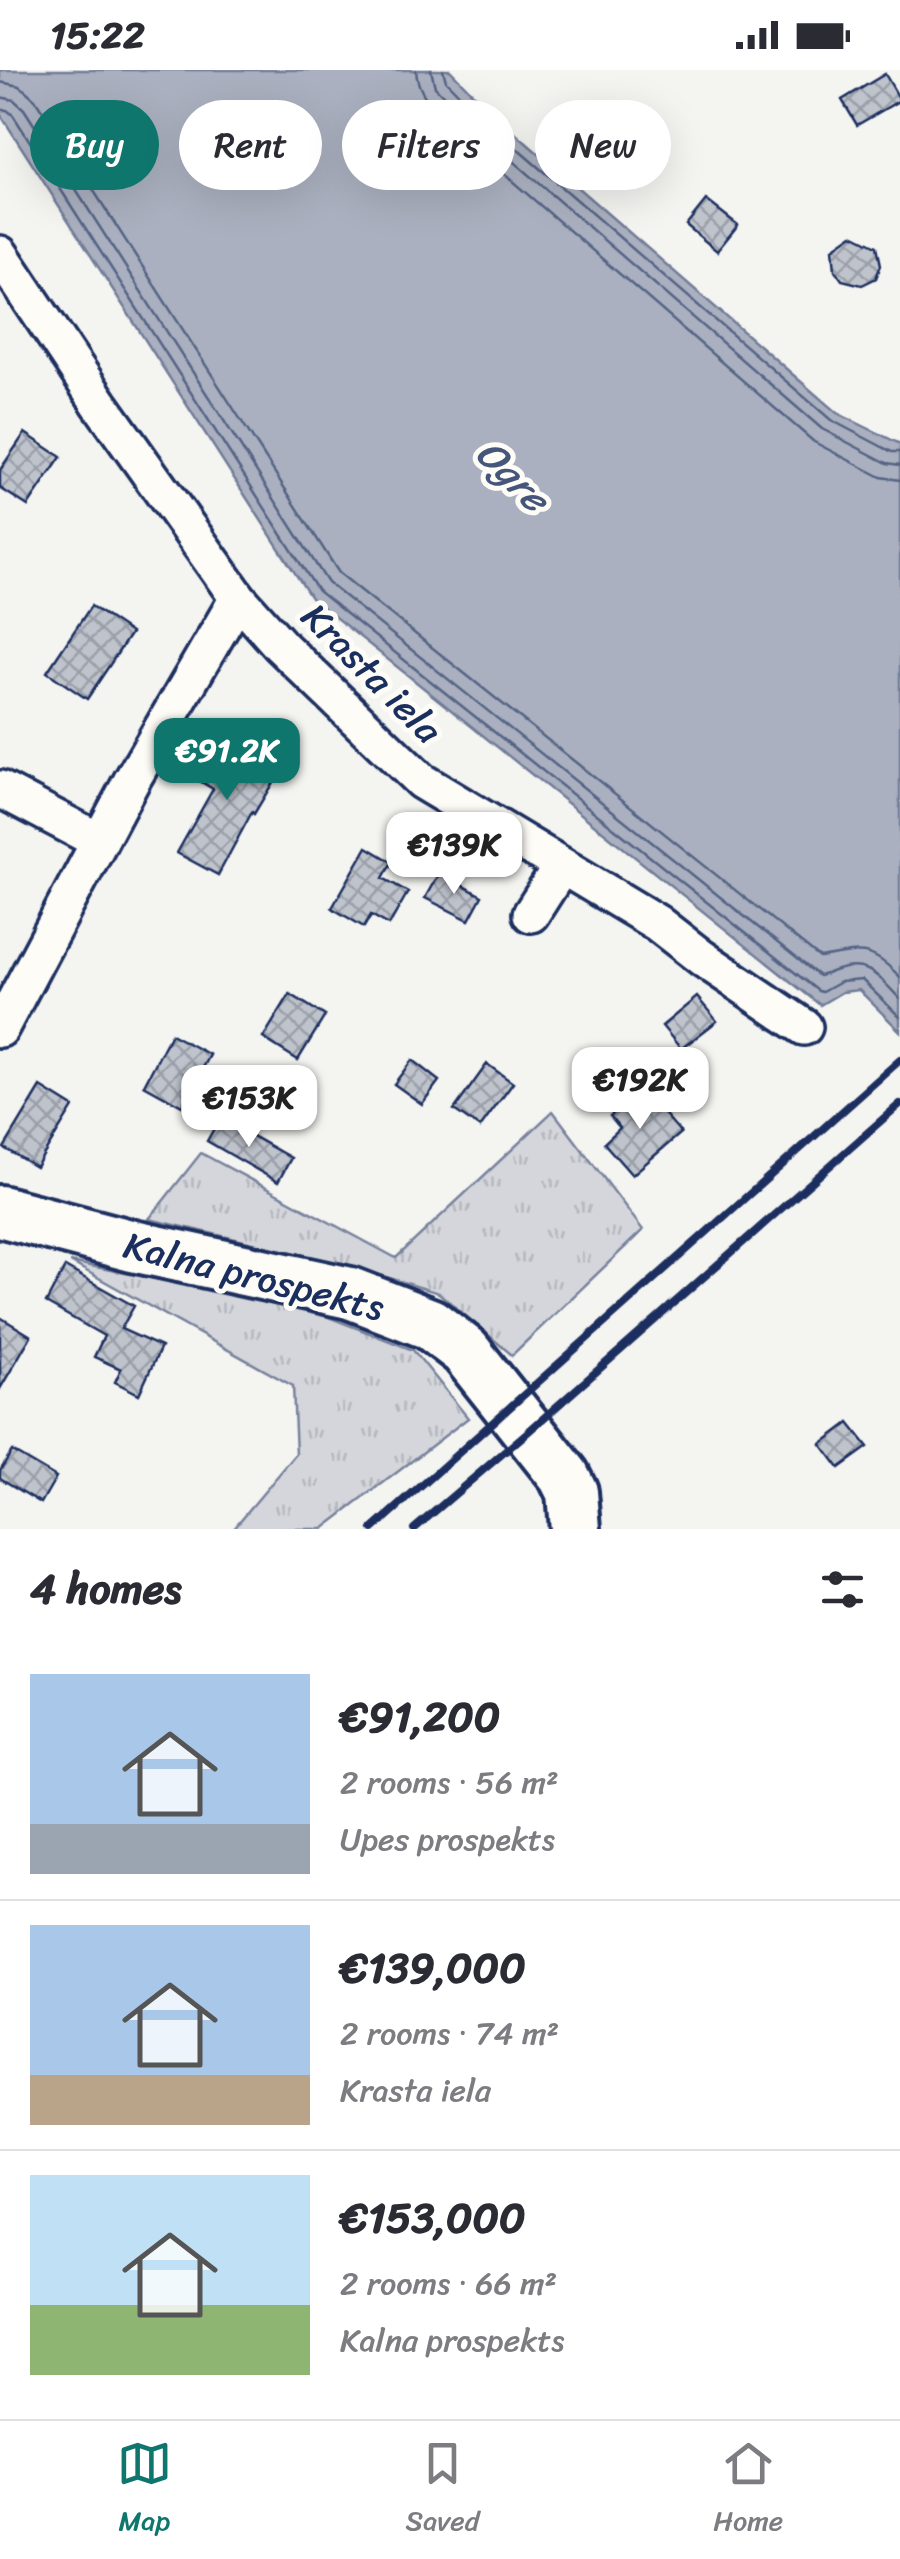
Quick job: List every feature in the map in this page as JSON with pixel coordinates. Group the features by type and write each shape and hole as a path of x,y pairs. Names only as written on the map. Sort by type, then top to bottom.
{"main road":[{"name":"Kalna prospekts","path":"0,1211 133,1246 350,1292 430,1324 466,1352 564,1476 572,1492 574,1529"}],"street":[{"name":"Krasta iela","path":"0,254 100,404 238,598 281,646 420,781 657,923 804,1027"},
{"path":"0,1030 132,780 238,598"},
{"path":"0,789 100,841"},
{"path":"531,914 561,866"}],"green space":[{"path":"553,1111 643,1230 512,1355 439,1293 344,1264 149,1219 201,1153 396,1258"},
{"path":"70,1262 308,1309 413,1350 468,1418 323,1529 233,1529 296,1454 293,1386"}],"water":[{"name":"Ogre","path":"0,70 450,70 479,100 342,100 342,190 515,190 515,133 535,151 535,190 580,190 837,413 900,444 900,1031 859,990 842,992 820,1005 311,598 49,190 159,190 159,100 30,100 30,161 0,114"}],"building":[{"path":"885,74 900,100 857,125 842,100"},
{"path":"706,200 738,225 717,251 686,225"},
{"path":"853,234 877,246 881,265 876,278 862,285 842,280 835,270 833,248"},
{"path":"25,433 61,457 28,506 0,488 0,470"},
{"path":"91,606 131,633 87,699 47,672"},
{"path":"225,735 281,769 218,875 177,853 213,789 198,780"},
{"path":"367,847 392,862 383,878 408,892 389,925 371,915 364,927 332,908"},
{"path":"439,873 482,896 469,920 425,898"},
{"path":"290,994 325,1016 298,1060 263,1038"},
{"path":"697,997 717,1021 681,1049 662,1026"},
{"path":"171,1034 210,1055 182,1106 144,1085"},
{"path":"412,1060 439,1081 422,1104 394,1084"},
{"path":"487,1064 513,1083 480,1128 454,1110"},
{"path":"41,1087 73,1107 36,1167 4,1148"},
{"path":"642,1088 681,1133 632,1175 604,1143 620,1128 610,1116"},
{"path":"220,1118 291,1158 278,1182 207,1141"},
{"path":"65,1267 134,1306 121,1329 161,1347 139,1394 115,1382 121,1369 94,1357 104,1336 46,1303"},
{"path":"0,1317 31,1336 0,1389"},
{"path":"849,1423 868,1447 839,1468 821,1444"},
{"path":"12,1451 56,1477 41,1503 0,1478 0,1470"}],"railway":[{"path":"373,1529 900,1060"},
{"path":"414,1529 900,1104"}]}
